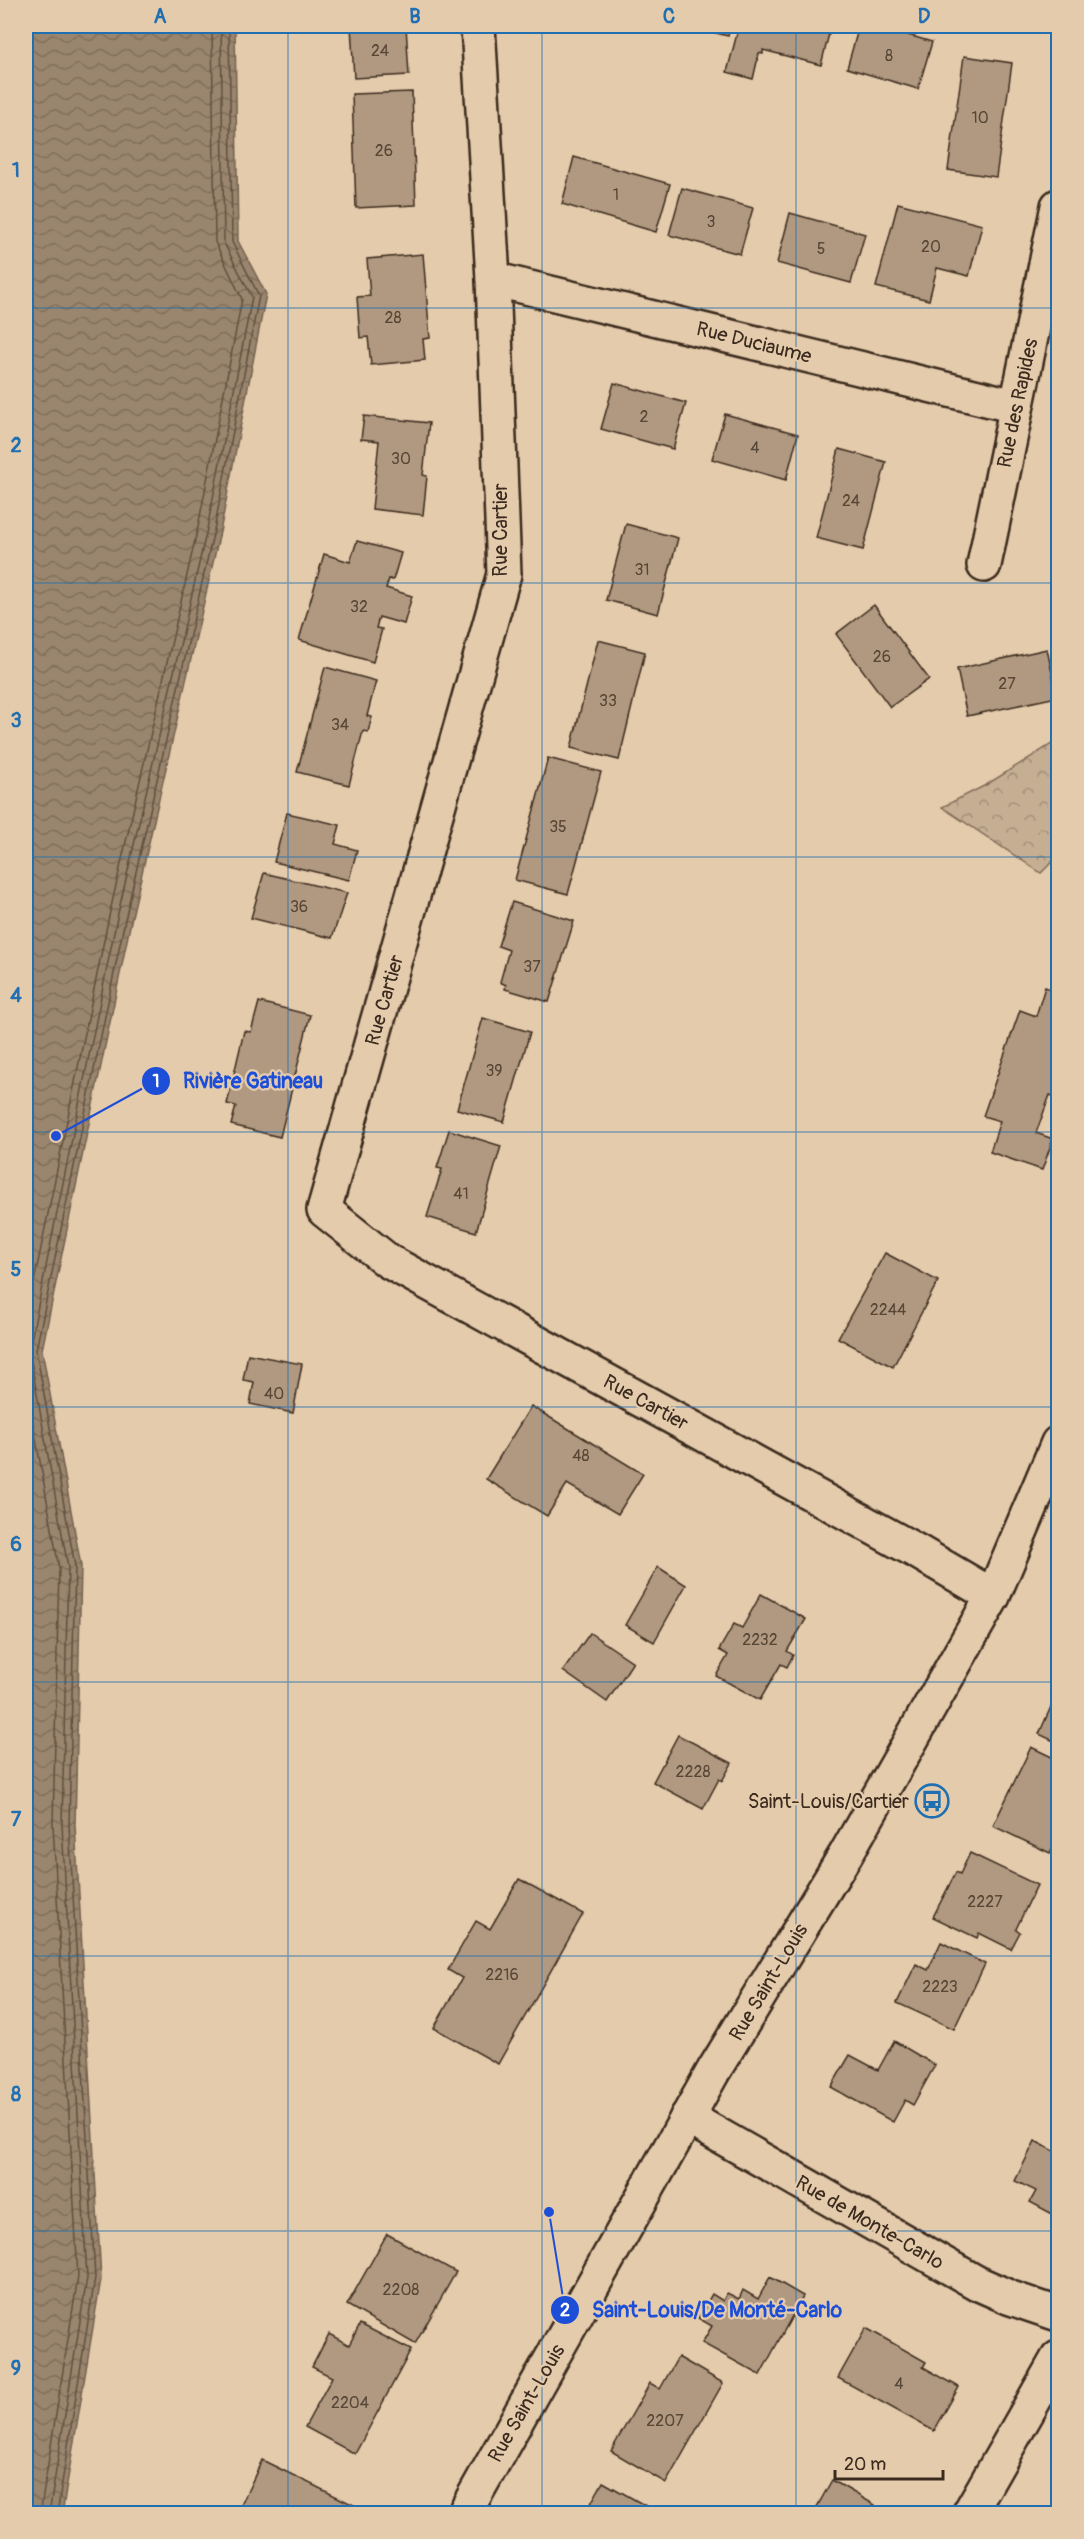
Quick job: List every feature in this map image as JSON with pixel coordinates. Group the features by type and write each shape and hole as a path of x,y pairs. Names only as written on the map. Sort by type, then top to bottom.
{"street":[{"name":"Rue Cartier","path":"477,26 493,279 504,574 324,1210 388,1261 918,1551 993,1596"},
{"name":"Rue des Rapides","path":"984,565 1015,405 1059,206"},
{"name":"Rue Duciaume","path":"493,279 1015,405"},
{"name":"Rue Saint-Louis","path":"464,2514 687,2117 846,1854 993,1596 1059,1443"},
{"name":"Rue de Monte-Carlo","path":"687,2117 977,2283 1011,2298 1059,2314"},
{"path":"969,2514 1059,2358"}],"green space":[{"path":"1058,740 1058,856 1041,873 942,807 986,785"}],"water":[{"path":"26,26 235,26 238,241 266,294 220,532 131,921 42,1350 81,1566 75,1825 101,2279 62,2514 26,2513"}],"building":[{"path":"351,26 406,26 409,75 354,78"},
{"path":"689,26 730,26 728,36"},
{"path":"739,26 831,26 821,65 763,50 763,54 759,53 753,79 727,72"},
{"path":"859,26 877,26 932,42 918,89 847,68"},
{"path":"964,56 1012,63 996,177 948,170"},
{"path":"412,92 416,205 356,208 352,94"},
{"path":"574,157 670,184 656,232 562,204"},
{"path":"682,188 753,208 740,254 669,235"},
{"path":"898,203 982,225 969,276 937,268 929,300 876,287"},
{"path":"790,213 865,234 851,283 777,263"},
{"path":"423,254 430,338 423,339 425,360 371,365 368,337 360,338 357,297 370,296 367,259"},
{"path":"614,383 686,403 673,449 601,429"},
{"path":"725,414 798,434 786,480 712,459"},
{"path":"364,416 429,423 423,475 427,476 423,515 372,509 379,441 361,439"},
{"path":"839,449 886,462 863,550 816,538"},
{"path":"626,524 678,538 658,614 606,600"},
{"path":"357,541 401,553 393,580 389,579 386,588 412,596 404,624 379,617 376,628 382,629 373,662 299,640 324,554 350,562"},
{"path":"874,605 929,679 890,707 836,634"},
{"path":"598,640 645,652 619,760 571,748"},
{"path":"1047,649 1057,697 967,716 957,669"},
{"path":"325,667 376,681 367,716 372,717 368,732 363,731 349,785 297,772"},
{"path":"548,758 601,772 568,894 515,880"},
{"path":"287,813 340,825 335,844 357,850 349,880 274,862"},
{"path":"264,873 347,893 332,938 251,918"},
{"path":"512,902 574,921 549,1002 505,989 506,985 500,982 509,950 498,946"},
{"path":"1045,987 1058,992 1058,1098 1050,1095 1036,1133 1053,1139 1042,1170 990,1152 1000,1121 983,1116 1020,1010 1036,1016"},
{"path":"259,1002 310,1015 280,1137 231,1125 236,1106 227,1104 244,1031 251,1032"},
{"path":"483,1018 530,1032 504,1122 457,1109"},
{"path":"449,1130 501,1146 476,1232 427,1217 442,1169 437,1168"},
{"path":"885,1253 938,1281 893,1367 838,1338"},
{"path":"248,1354 302,1364 293,1413 250,1404 254,1382 243,1380"},
{"path":"531,1406 643,1474 618,1514 567,1484 547,1516 486,1479"},
{"path":"658,1567 686,1585 654,1642 625,1625"},
{"path":"761,1594 806,1619 787,1651 793,1655 787,1667 781,1664 760,1700 716,1676 728,1655 719,1650 734,1624 742,1628"},
{"path":"590,1633 633,1662 607,1702 563,1671"},
{"path":"1058,1691 1058,1743 1039,1734"},
{"path":"678,1735 732,1763 722,1781 719,1779 703,1809 653,1782"},
{"path":"1031,1747 1058,1760 1058,1835 1050,1853 993,1826"},
{"path":"970,1853 1037,1885 1016,1929 1020,1932 1011,1949 979,1933 977,1938 933,1917 956,1872 960,1874"},
{"path":"519,1879 583,1914 498,2064 434,2028 462,1978 448,1970 476,1921 490,1929"},
{"path":"941,1942 985,1964 954,2029 897,2003 916,1964 928,1970"},
{"path":"894,2041 935,2065 913,2105 905,2100 893,2122 831,2087 850,2055 878,2070"},
{"path":"1035,2141 1058,2153 1058,2217 1030,2202 1036,2191 1015,2181"},
{"path":"387,2234 456,2272 415,2344 347,2305"},
{"path":"770,2277 803,2296 760,2375 702,2343 712,2326 698,2318 712,2294 723,2301 727,2293 739,2299 743,2290 758,2299"},
{"path":"360,2324 411,2350 355,2454 305,2427 332,2377 312,2367 329,2334 349,2345"},
{"path":"866,2328 926,2362 923,2367 959,2387 934,2431 838,2378"},
{"path":"678,2357 723,2383 666,2483 611,2451 650,2383 660,2389"},
{"path":"262,2460 358,2507 355,2514 237,2514"},
{"path":"832,2480 875,2505 870,2514 813,2514"},
{"path":"603,2482 655,2511 653,2514 585,2514"}],"place":[{"name":"Rivière Gatineau","path":"56,1136"},
{"name":"Saint-Louis/Cartier","path":"932,1801"},
{"name":"Saint-Louis/De Monté-Carlo","path":"549,2212"}]}
